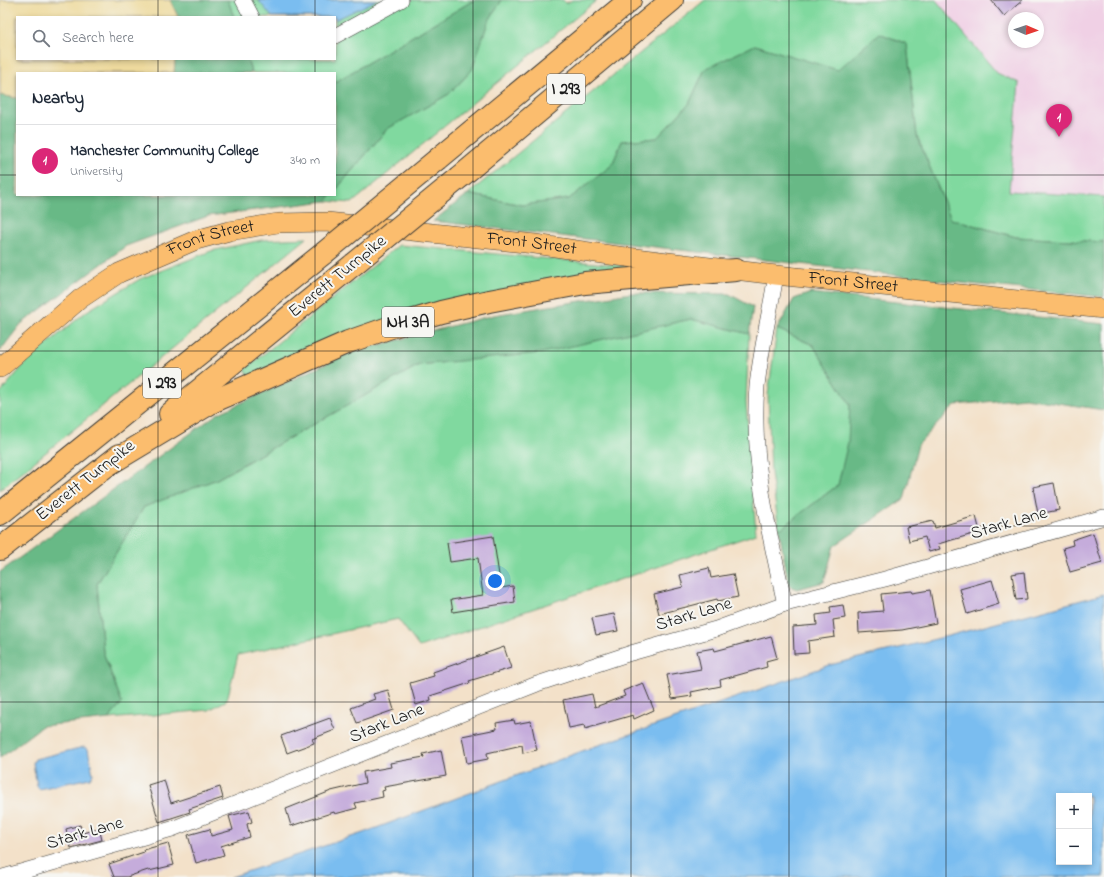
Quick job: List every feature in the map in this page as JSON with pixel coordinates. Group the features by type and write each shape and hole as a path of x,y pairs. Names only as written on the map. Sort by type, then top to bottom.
{"highway":[{"name":"Everett Turnpike","path":"0,514 324,253 630,0"},
{"name":"Everett Turnpike","path":"0,549 109,464 354,264 672,0"},
{"name":"NH 3A","path":"109,464 212,402 348,342 394,326 441,312 489,301 585,283 736,270"}],"main road":[{"name":"Front Street","path":"0,368 80,299 119,273 196,240 262,225 327,222 535,244 610,255 776,275 1056,302 1104,309"}],"street":[{"path":"243,0 251,16"},
{"path":"336,35 401,0"},
{"path":"776,275 758,386 756,419 763,502 785,604"},
{"name":"Stark Lane","path":"3,877 172,829 403,739 538,684 631,653 723,627 785,604 885,579 1104,517"}],"shaded area":[{"path":"936,0 1104,0 1104,197 1009,191 1019,83 997,73"}],"green space":[{"path":"170,0 228,0 234,16 178,16"},
{"path":"228,0 474,0 336,81 336,72 252,72 247,60 336,60 336,16 234,16"},
{"path":"474,0 502,0 488,22 472,70 449,94 387,129 336,190 336,81"},
{"path":"502,0 563,0 566,3 573,0 597,0 352,203 326,201 331,196 336,196 336,190 387,129 449,94 472,70 488,22"},
{"path":"705,0 936,0 997,73 1019,83 1009,191 1104,197 1104,242 1016,237 951,219 917,136 907,44 879,33 838,71 755,45 705,69 689,104 657,138 622,141 612,165 569,199 522,205 468,194"},
{"path":"879,33 907,44 917,136 951,219 1016,237 1104,242 1104,297 971,284 433,221 468,194 522,205 569,199 612,165 622,141 657,138 689,104 705,69 755,45 838,70"},
{"path":"175,60 247,60 252,72 174,72"},
{"path":"0,95 16,98 16,196 331,196 326,201 208,216 126,246 21,324 0,351"},
{"path":"307,238 0,490 0,393 28,360 87,311 140,279 211,251 262,240"},
{"path":"399,245 649,268 591,276 249,376 245,369"},
{"path":"631,293 729,294 753,307 749,334 691,319 542,353 419,365 217,479 144,507 97,584 103,652 122,703 109,719 42,726 0,758 0,572 217,414 352,352 494,315"},
{"path":"811,293 1104,324 1104,410 1025,398 955,405 918,445 904,499 834,546 824,582 797,589 789,586 779,530 838,485 848,442 850,404 813,345 777,329 794,299"},
{"path":"691,319 749,334 746,402 756,534 419,647 398,619 238,655 227,700 209,710 109,719 122,703 103,652 97,584 144,507 217,479 419,365 542,352"},
{"path":"777,329 813,345 850,404 849,442 838,485 779,530 771,473 768,395"}],"sand":[{"path":"0,0 170,0 178,16 16,16 16,60 175,60 174,72 16,72 16,98 0,95"}],"water":[{"path":"258,0 377,0 336,20 336,16 271,16"},
{"path":"1104,594 1104,877 231,877 363,833 593,747 830,665 948,636"},
{"path":"84,747 88,749 93,774 90,778 39,789 37,786 33,763 35,759"}],"building":[{"path":"991,0 1023,0 1008,12 1004,16"},
{"path":"1054,483 1059,510 1038,514 1033,487"},
{"path":"976,516 980,532 938,544 940,549 929,552 925,537 909,541 906,527 933,521 935,528"},
{"path":"1093,533 1102,563 1070,572 1063,548 1073,545 1072,540"},
{"path":"493,536 501,588 513,586 515,602 453,612 451,600 483,595 478,558 450,562 447,543"},
{"path":"709,568 711,578 733,574 738,597 718,601 717,599 659,614 654,594 683,587 680,575"},
{"path":"1024,572 1027,599 1016,600 1012,574"},
{"path":"992,580 999,604 967,614 960,589"},
{"path":"930,590 936,623 902,630 859,633 858,613 883,611 881,594 911,591 912,593"},
{"path":"843,605 845,618 833,620 835,637 808,641 809,653 794,654 793,627 817,625 816,615 831,613 830,607"},
{"path":"614,614 618,631 596,635 592,618"},
{"path":"771,636 777,658 766,661 767,667 720,680 721,686 691,692 692,696 672,699 667,675 701,669 697,651 714,648 715,651"},
{"path":"504,647 511,668 469,681 470,683 430,696 431,700 416,705 410,683 434,676 433,672"},
{"path":"643,683 654,710 634,719 633,715 585,729 584,725 569,728 563,700 592,694 595,707 625,696 623,691"},
{"path":"388,690 394,710 357,723 351,708 375,699 373,694"},
{"path":"330,718 335,730 312,739 314,743 287,753 281,736"},
{"path":"514,720 515,724 531,721 537,750 523,753 522,745 487,753 488,759 467,763 462,736 497,729 496,723"},
{"path":"441,750 446,776 384,787 385,790 382,791 383,797 355,803 357,808 335,814 334,812 291,826 286,809 331,791 365,783 363,772 391,767 390,763 424,757 423,754"},
{"path":"164,780 171,803 220,787 223,798 189,809 190,812 159,822 148,785"},
{"path":"249,811 252,822 247,824 250,837 221,846 224,855 196,863 188,835 210,829 211,836 233,830 229,816"},
{"path":"80,825 83,833 99,828 102,840 71,848 66,829"},
{"path":"168,843 174,865 148,870 127,877 114,877 109,864 144,852 143,850"}],"place":[{"name":"Manchester Community College","path":"1059,137"}]}
